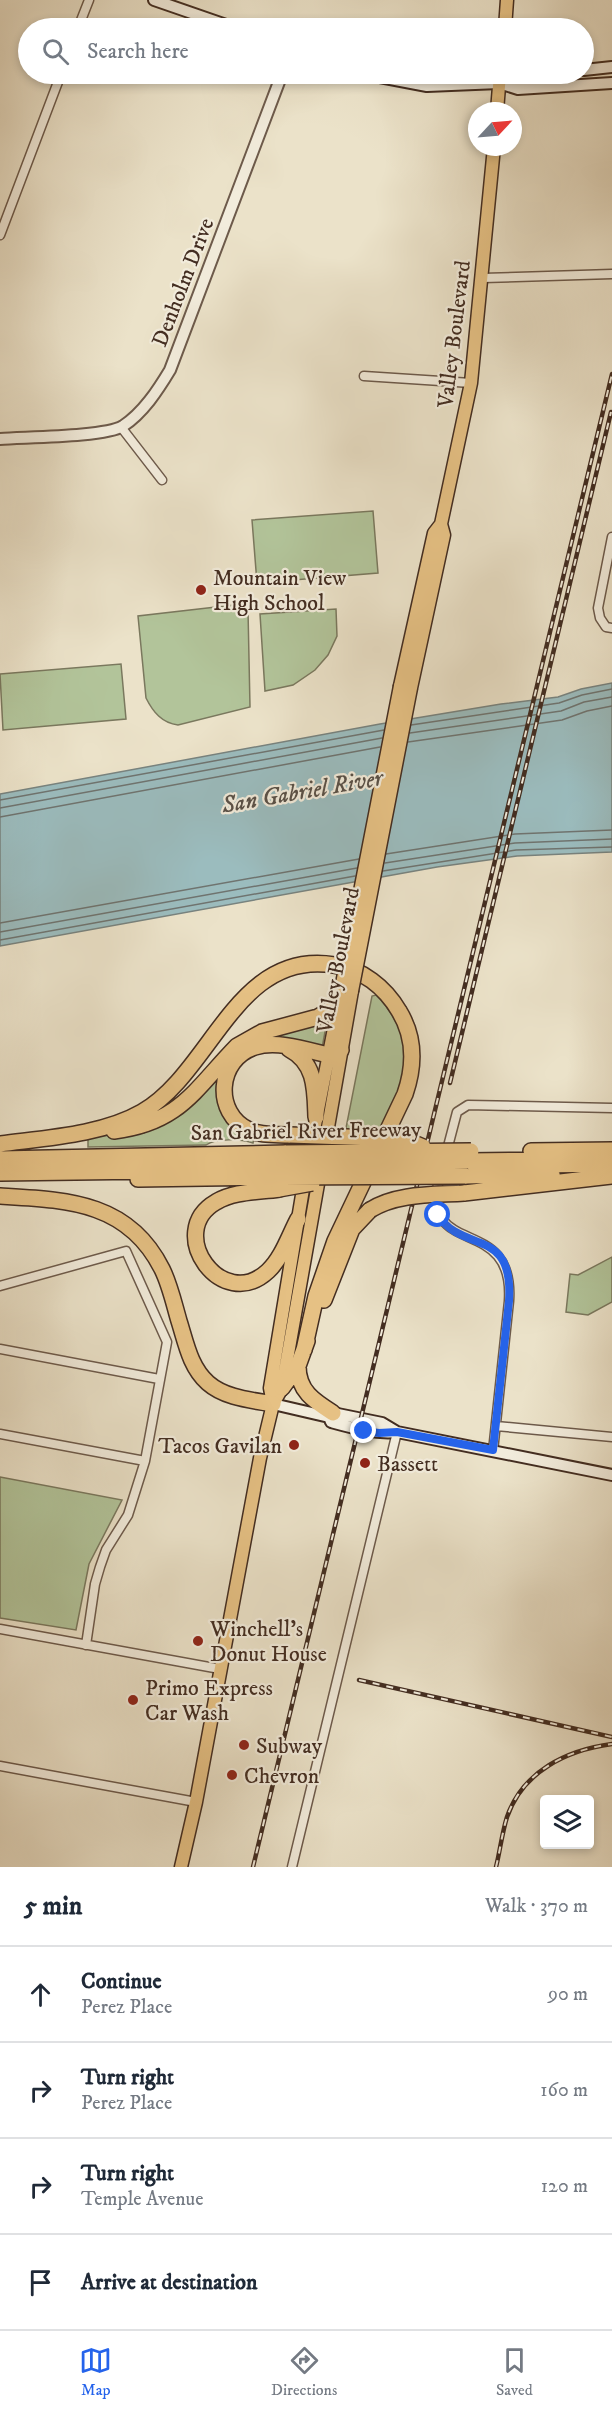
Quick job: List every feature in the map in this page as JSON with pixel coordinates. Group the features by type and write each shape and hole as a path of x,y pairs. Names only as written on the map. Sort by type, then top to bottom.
{"highway":[{"path":"64,1135 114,1124 152,1106 181,1078 245,996 275,973 302,965 326,964 349,969 375,983 391,999 406,1024 412,1049 411,1072 401,1104 335,1241 321,1279 304,1350"},
{"path":"0,1144 134,1128 163,1118 181,1106 228,1055 249,1038 318,1017 328,1011 344,993"},
{"path":"335,1052 263,1045 245,1051 230,1066 224,1084 224,1094 230,1112 241,1125 250,1131 262,1134 404,1139 432,1151"},
{"path":"286,1047 301,1056 313,1075 316,1117"},
{"name":"San Gabriel River Freeway","path":"0,1159 283,1170 350,1175 612,1150"},
{"name":"San Gabriel River Freeway","path":"0,1181 283,1170 432,1151 468,1163 612,1175"},
{"path":"0,1173 283,1170 612,1159"},
{"path":"468,1163 612,1164"},
{"path":"0,1168 283,1170"},
{"path":"283,1170 209,1207 199,1220 196,1238 198,1255 210,1272 226,1280 239,1282 257,1278 273,1266 298,1219"},
{"path":"282,1388 298,1366 349,1235 357,1222 370,1210 386,1202 405,1198 612,1175"},
{"path":"0,1196 73,1202 96,1208 126,1225 148,1246 162,1268 189,1355 199,1373 224,1393 273,1404"},
{"path":"298,1366 299,1378 304,1390 331,1415"}],"main road":[{"path":"154,0 206,18"},
{"path":"506,18 507,0"},
{"path":"594,69 612,68"},
{"path":"510,84 518,89 612,83"},
{"name":"Denholm Drive","path":"121,427 133,418 149,400 170,370 278,84"},
{"path":"416,84 427,86 445,84"},
{"path":"498,102 499,84"},
{"name":"Valley Boulevard","path":"181,1867 273,1404 282,1388 344,993 406,687 434,533 441,524 471,383 493,156"},
{"path":"0,439 101,432 121,427"},
{"name":"Valley Boulevard","path":"273,1404 270,1388 298,1219 316,1117 335,1052"},
{"path":"273,1404 382,1423 397,1432 612,1475"}],"street":[{"path":"82,18 89,0"},
{"path":"0,235 57,84"},
{"path":"483,278 612,274"},
{"path":"364,376 471,383"},
{"path":"121,427 162,480"},
{"path":"612,537 598,608 600,618 606,627 612,628"},
{"path":"493,1450 509,1301 507,1271 493,1250 442,1222 436,1208 437,1188 458,1112 462,1107 472,1104 612,1108"},
{"path":"0,1286 126,1251 166,1342 145,1461 128,1515 106,1550 100,1567 86,1645"},
{"path":"0,1349 159,1379"},
{"path":"496,1426 612,1437"},
{"path":"292,1867 397,1432"},
{"path":"0,1434 145,1461"},
{"path":"0,1629 220,1669"},
{"path":"0,1766 195,1802"}],"green space":[{"path":"373,511 378,573 257,583 252,520"},
{"path":"242,604 248,610 250,707 178,725 163,719 155,712 146,698 138,616"},
{"path":"336,609 337,636 328,655 315,670 293,685 265,691 260,614"},
{"path":"121,664 126,719 3,730 0,674"},
{"path":"376,995 397,1023 402,1034 408,1057 406,1080 380,1136 345,1133 372,996"},
{"path":"328,1016 322,1048 284,1041 262,1041 238,1053 229,1063 221,1087 226,1113 238,1128 265,1140 254,1139 253,1143 222,1140 206,1145 88,1147 88,1137 144,1133 162,1124 187,1105 230,1057 242,1047 262,1037 307,1025"},
{"path":"612,1257 612,1302 588,1315 566,1312 570,1274 578,1275"},
{"path":"0,1477 122,1500 89,1564 76,1630 0,1618"}],"water":[{"name":"San Gabriel River","path":"612,683 612,852 517,856 437,867 0,946 0,794 380,724 558,697 581,689"}],"railway":[{"path":"253,1867 612,374"},
{"path":"450,1083 611,412"},
{"path":"359,1680 612,1737"},
{"path":"496,1867 507,1817 514,1801 535,1775 549,1765 579,1751 612,1744"}],"place":[{"name":"Mountain View High School","path":"201,590"},
{"name":"Tacos Gavilan","path":"294,1445"},
{"name":"Bassett","path":"365,1463"},
{"name":"Winchell's Donut House","path":"198,1641"},
{"name":"Primo Express Car Wash","path":"133,1700"},
{"name":"Subway","path":"244,1745"},
{"name":"Chevron","path":"232,1775"}],"route":[{"path":"364,1431 397,1432 493,1450 509,1301 509,1278 498,1254 485,1244 448,1227 438,1215"}]}
